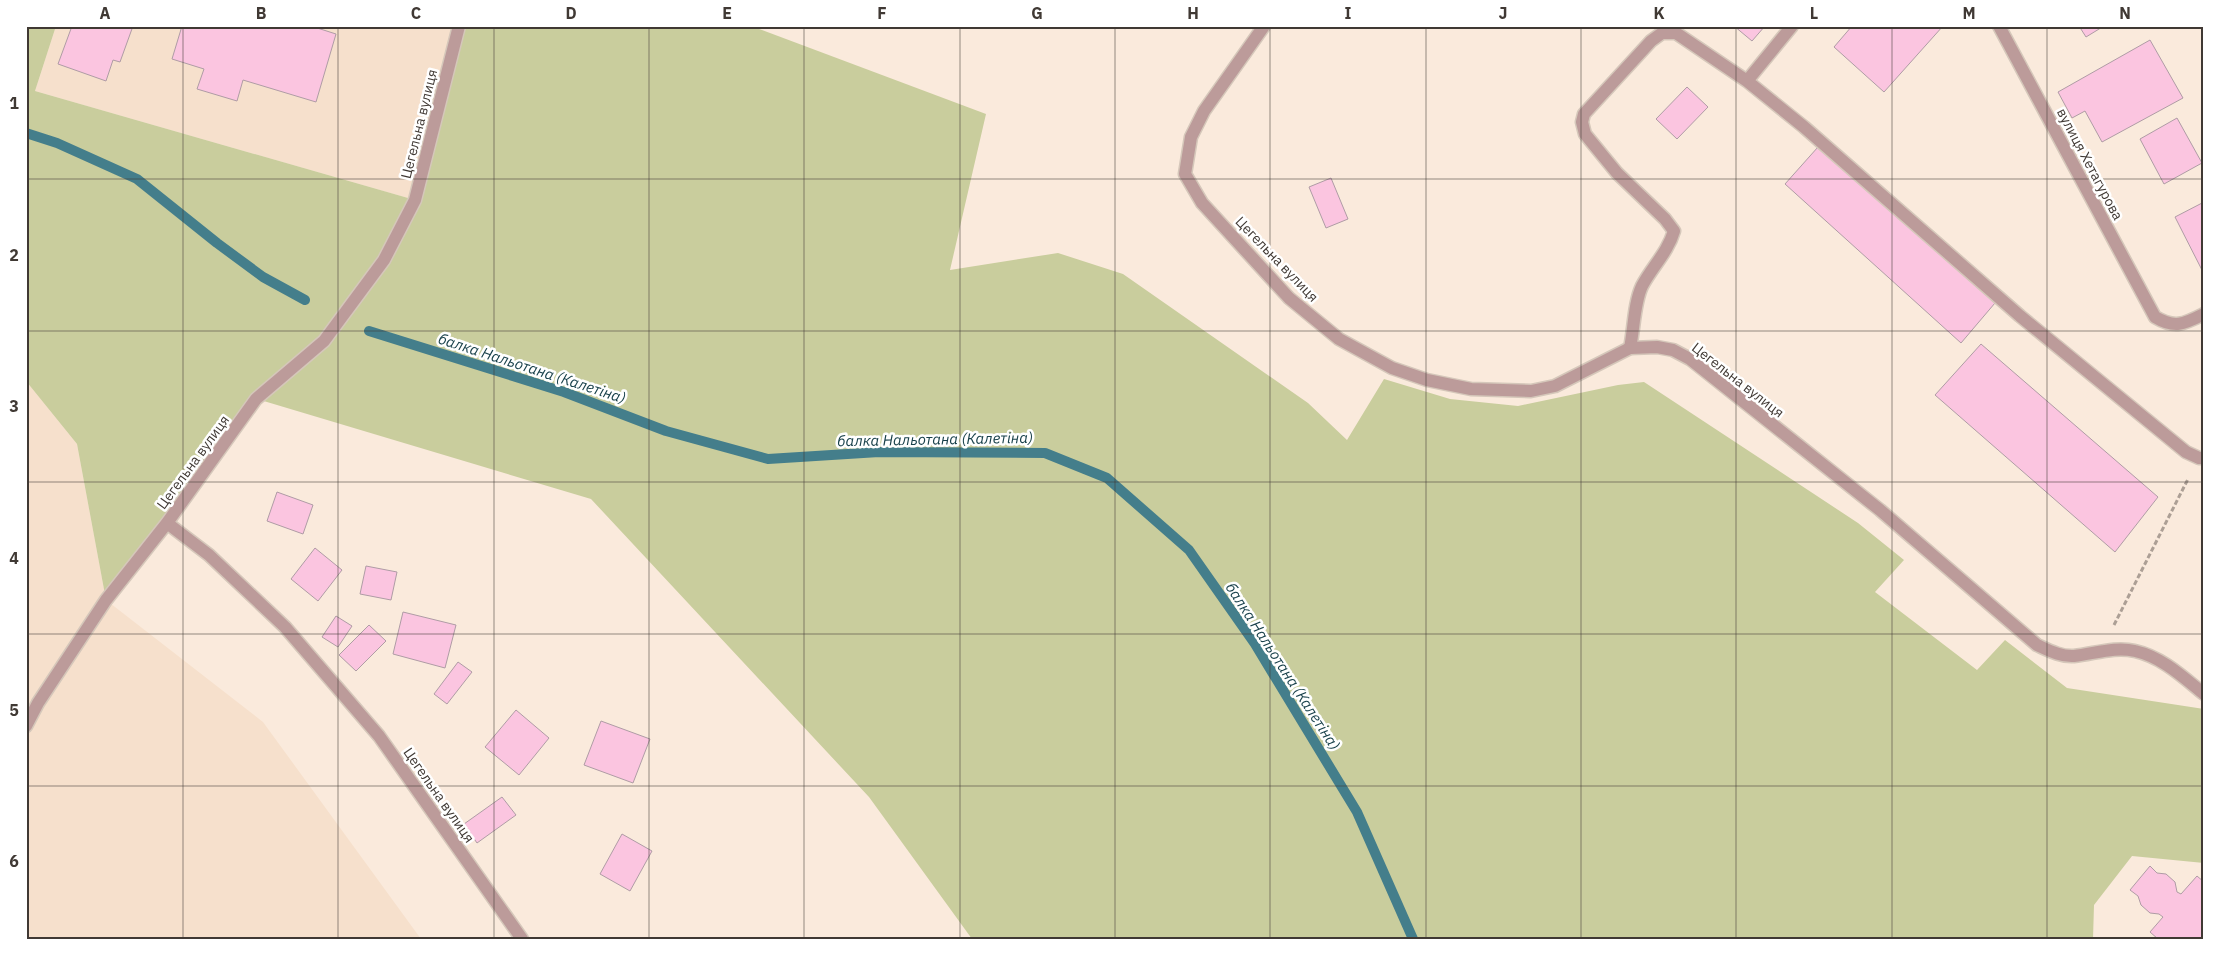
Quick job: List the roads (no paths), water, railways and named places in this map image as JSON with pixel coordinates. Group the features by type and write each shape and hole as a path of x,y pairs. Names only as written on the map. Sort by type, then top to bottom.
{"street":[{"name":"Цегельна вулиця","path":"459,26 415,200 384,260 324,341 256,399 167,524 209,555 285,627 379,736 522,939"},
{"name":"Цегельна вулиця","path":"1264,26 1204,111 1191,137 1185,174 1202,203 1289,298 1339,339 1392,368 1428,380 1471,389 1531,391 1555,386 1630,348 1658,347 1673,350 1690,359 1880,510 2037,645 2052,652 2072,656 2101,650 2133,650 2150,655 2163,662 2204,694"},
{"path":"1747,81 1792,26"},
{"name":"вулиця Хетагурова","path":"1999,26 2155,317 2167,324 2184,324 2204,314"},
{"path":"1630,348 1636,306 1641,288 1671,242 1674,231 1665,219 1616,172 1585,134 1582,122 1584,114 1650,40 1662,33 1676,34 1747,81 1804,127 2027,322 2186,452 2201,458"},
{"path":"26,726 38,703 106,600 167,524"}],"waterway":[{"path":"26,133 57,143 137,179 263,277 305,300"},
{"name":"балка Нальотана (Калетіна)","path":"369,331 564,392 666,431 768,459 879,452 1045,453 1107,478 1189,550 1255,644 1357,812 1413,939"}]}
